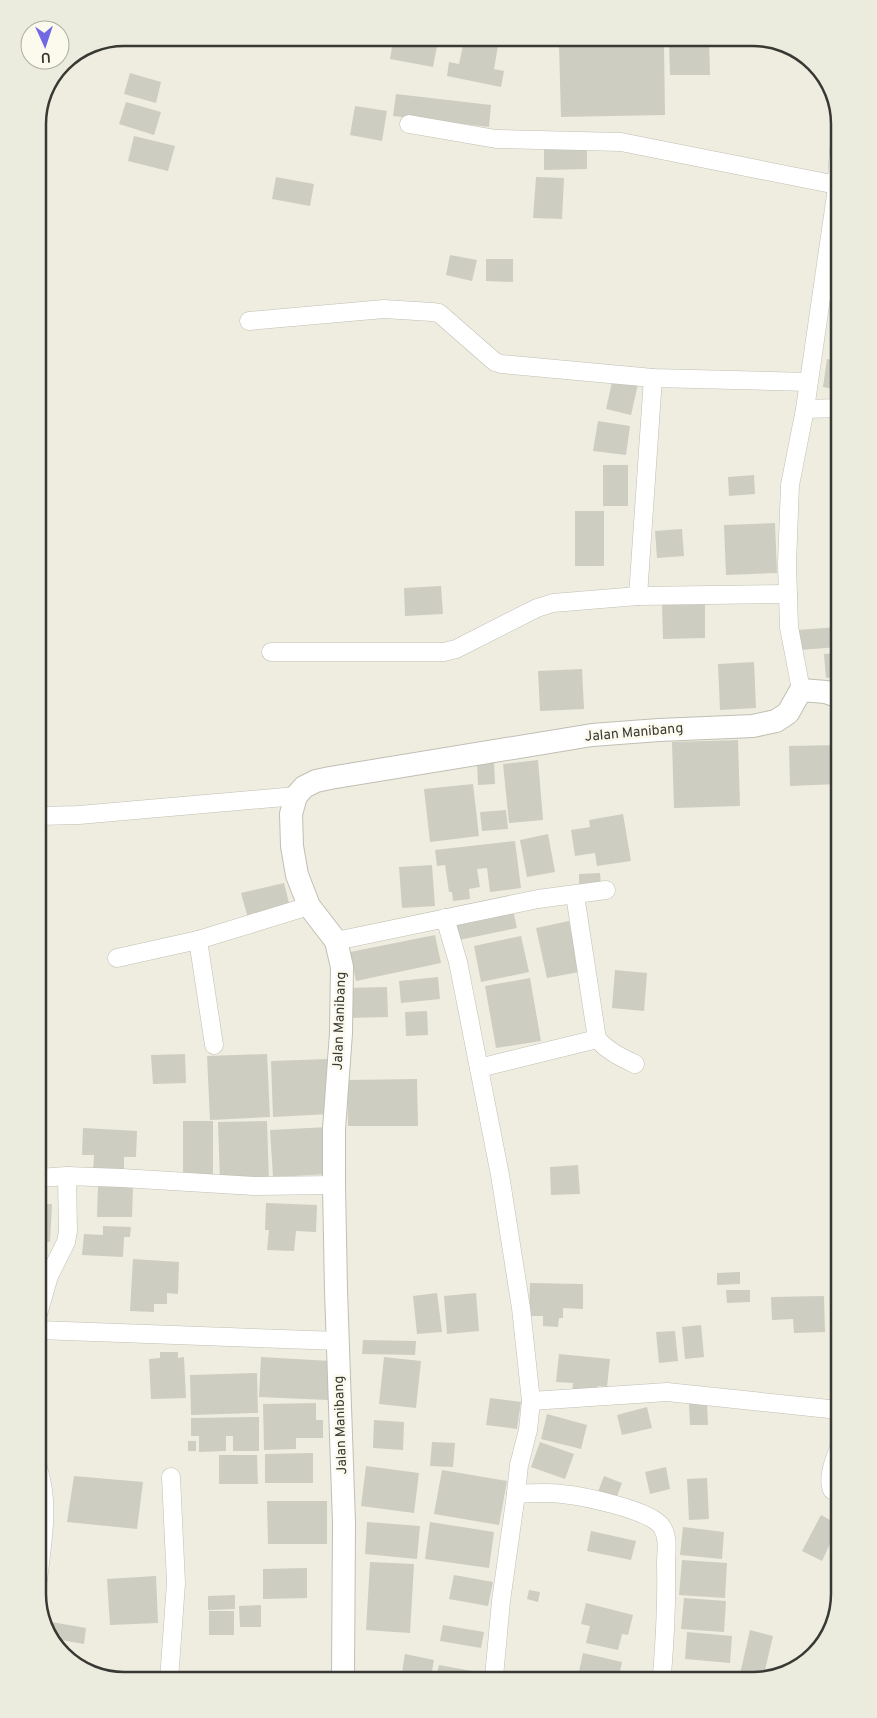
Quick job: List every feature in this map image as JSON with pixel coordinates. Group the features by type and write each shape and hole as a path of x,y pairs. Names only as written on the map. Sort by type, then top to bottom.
{"street":[{"path":"409,124 496,139 621,142 831,184"},
{"path":"831,273 808,382 790,485 787,564 789,626 801,690 831,694"},
{"path":"249,321 392,309 432,312 438,313 495,362 501,364 653,378 808,382"},
{"path":"638,596 653,378"},
{"path":"804,409 831,408"},
{"path":"271,652 452,650 544,605 638,596 788,594"},
{"name":"Jalan Manibang","path":"343,1672 344,1523 334,1185 334,1129 342,998 342,967 336,941 309,906 297,875 292,846 291,814 296,796 304,787 316,781 330,778 592,735 753,726 776,721 788,713 801,690"},
{"path":"46,816 79,815 296,796"},
{"path":"336,941 538,899 606,890"},
{"path":"575,895 597,1039 607,1050 635,1064"},
{"path":"117,958 198,940 309,906"},
{"path":"445,918 458,962 502,1184 531,1401 528,1430 519,1465 501,1601 494,1672"},
{"path":"198,940 214,1045"},
{"path":"479,1068 597,1039"},
{"path":"46,1177 67,1176 122,1178 254,1186 334,1185"},
{"path":"46,1286 49,1276 66,1242 68,1231 67,1176"},
{"path":"46,1330 338,1341"},
{"path":"531,1401 667,1392 831,1409"},
{"path":"170,1672 176,1583 171,1477"},
{"path":"516,1494 562,1494 590,1499 648,1516 662,1526 666,1538 667,1590 662,1672"}],"building":[{"path":"392,46 437,46 433,67 390,59"},
{"path":"463,46 498,46 494,69 504,71 501,87 447,76 449,62 459,64"},
{"path":"559,46 664,46 665,115 561,117"},
{"path":"669,46 709,46 710,75 670,75"},
{"path":"130,73 161,82 156,103 124,94"},
{"path":"396,94 491,105 489,127 393,116"},
{"path":"126,102 161,112 154,135 119,124"},
{"path":"355,106 387,111 382,141 350,135"},
{"path":"134,136 175,146 168,171 128,161"},
{"path":"544,147 587,147 587,169 544,170"},
{"path":"276,177 314,184 310,206 272,199"},
{"path":"536,177 564,178 562,219 533,218"},
{"path":"450,255 477,260 472,281 446,275"},
{"path":"486,259 513,259 513,282 486,281"},
{"path":"827,359 831,360 831,388 823,387"},
{"path":"613,378 638,384 631,415 606,409"},
{"path":"598,421 630,426 626,455 593,451"},
{"path":"603,465 628,465 628,506 603,506"},
{"path":"754,475 755,494 729,496 728,477"},
{"path":"575,511 604,511 604,566 575,566"},
{"path":"775,523 777,573 726,575 724,525"},
{"path":"682,529 684,556 657,558 655,531"},
{"path":"441,586 443,614 405,616 404,588"},
{"path":"662,603 705,603 705,638 663,639"},
{"path":"831,628 831,648 799,650 797,630"},
{"path":"824,654 831,654 831,678 826,678"},
{"path":"754,662 756,708 720,710 718,664"},
{"path":"582,669 584,709 540,711 538,671"},
{"path":"738,740 740,806 674,808 672,742"},
{"path":"831,745 831,784 790,786 789,746"},
{"path":"538,760 543,820 509,823 503,764"},
{"path":"477,762 494,762 495,784 478,785"},
{"path":"473,784 479,836 430,842 424,789"},
{"path":"506,810 508,829 482,831 480,812"},
{"path":"623,814 631,861 597,866 595,853 575,856 571,830 590,827 589,820"},
{"path":"548,834 555,872 527,877 520,840"},
{"path":"515,841 521,888 490,892 487,868 477,869 480,887 469,889 470,899 453,901 452,892 449,892 445,865 437,866 435,850"},
{"path":"432,865 435,906 402,908 399,867"},
{"path":"600,873 601,885 579,886 579,874"},
{"path":"284,883 290,907 248,918 241,893"},
{"path":"513,910 517,928 454,941 450,923"},
{"path":"569,921 579,972 547,978 536,928"},
{"path":"435,935 441,963 356,981 350,952"},
{"path":"521,936 529,972 481,982 474,946"},
{"path":"615,970 647,973 644,1011 612,1008"},
{"path":"438,977 440,999 401,1003 399,981"},
{"path":"530,978 541,1041 496,1048 485,986"},
{"path":"387,987 388,1017 347,1018 347,988"},
{"path":"427,1011 428,1035 406,1036 405,1012"},
{"path":"185,1054 186,1083 153,1084 151,1055"},
{"path":"267,1054 270,1117 210,1120 207,1056"},
{"path":"328,1059 330,1114 273,1117 271,1061"},
{"path":"417,1079 418,1126 348,1126 347,1080"},
{"path":"183,1121 213,1121 213,1175 183,1175"},
{"path":"267,1121 269,1181 220,1182 218,1122"},
{"path":"328,1127 331,1174 273,1177 270,1130"},
{"path":"83,1128 137,1131 136,1157 124,1157 124,1173 93,1171 94,1155 82,1155"},
{"path":"578,1165 580,1194 551,1195 550,1167"},
{"path":"98,1185 133,1186 132,1217 97,1217"},
{"path":"266,1203 317,1205 316,1232 296,1231 294,1251 267,1250 269,1230 265,1230"},
{"path":"46,1204 52,1204 50,1242 46,1242"},
{"path":"103,1226 131,1227 130,1237 124,1237 123,1257 82,1255 84,1234 103,1235"},
{"path":"133,1259 179,1262 178,1294 167,1293 167,1304 154,1304 154,1312 130,1311"},
{"path":"740,1272 740,1284 717,1285 717,1273"},
{"path":"530,1283 583,1284 583,1309 563,1308 563,1318 559,1318 558,1327 543,1326 543,1316 529,1316"},
{"path":"726,1290 750,1290 750,1302 727,1303"},
{"path":"437,1293 442,1332 417,1334 413,1296"},
{"path":"476,1293 479,1331 447,1334 444,1296"},
{"path":"824,1296 825,1332 794,1333 793,1319 772,1320 771,1297"},
{"path":"701,1325 704,1357 685,1359 682,1327"},
{"path":"675,1331 678,1361 659,1363 656,1332"},
{"path":"363,1340 416,1341 415,1355 362,1354"},
{"path":"160,1352 178,1352 178,1358 184,1357 186,1398 151,1399 149,1359 160,1358"},
{"path":"559,1354 610,1359 607,1387 598,1386 597,1395 572,1392 573,1383 556,1382"},
{"path":"261,1357 330,1361 328,1400 259,1397"},
{"path":"384,1357 421,1361 416,1408 379,1404"},
{"path":"257,1373 258,1413 191,1415 190,1375"},
{"path":"490,1398 521,1402 517,1429 486,1425"},
{"path":"316,1403 316,1420 323,1420 323,1438 296,1438 296,1449 264,1450 263,1404"},
{"path":"689,1404 707,1404 708,1425 690,1425"},
{"path":"647,1407 652,1428 622,1435 617,1415"},
{"path":"547,1414 587,1425 581,1449 541,1439"},
{"path":"259,1417 259,1451 233,1451 233,1436 226,1436 226,1451 199,1452 199,1436 191,1436 191,1418"},
{"path":"374,1420 404,1422 403,1450 373,1448"},
{"path":"188,1441 196,1441 196,1451 188,1451"},
{"path":"432,1442 455,1443 453,1467 430,1466"},
{"path":"540,1442 574,1454 565,1479 531,1467"},
{"path":"313,1453 313,1483 265,1483 265,1454"},
{"path":"219,1455 257,1455 258,1484 219,1484"},
{"path":"366,1466 419,1473 414,1513 361,1506"},
{"path":"666,1467 670,1489 650,1494 645,1472"},
{"path":"442,1470 507,1481 499,1525 434,1514"},
{"path":"74,1476 143,1482 137,1529 67,1522"},
{"path":"604,1476 622,1483 614,1504 596,1497"},
{"path":"707,1478 709,1519 689,1520 687,1479"},
{"path":"267,1501 327,1501 327,1544 268,1544"},
{"path":"821,1515 831,1521 831,1542 822,1561 802,1551"},
{"path":"367,1522 420,1526 417,1559 365,1554"},
{"path":"430,1522 494,1532 489,1568 425,1559"},
{"path":"683,1527 724,1532 722,1559 680,1555"},
{"path":"591,1531 636,1541 631,1560 587,1551"},
{"path":"682,1560 727,1563 725,1598 679,1595"},
{"path":"370,1562 414,1564 410,1633 366,1630"},
{"path":"307,1568 307,1598 263,1599 263,1569"},
{"path":"454,1575 493,1582 488,1606 449,1599"},
{"path":"156,1576 158,1623 110,1625 107,1579"},
{"path":"529,1590 540,1592 538,1602 527,1599"},
{"path":"235,1595 235,1609 208,1610 208,1596"},
{"path":"684,1598 726,1601 724,1632 681,1629"},
{"path":"586,1603 633,1615 628,1635 622,1634 618,1650 586,1643 590,1626 581,1624"},
{"path":"261,1605 261,1627 240,1627 239,1606"},
{"path":"209,1611 234,1611 234,1635 209,1635"},
{"path":"52,1622 86,1628 84,1644 61,1640"},
{"path":"443,1625 484,1632 481,1648 440,1641"},
{"path":"750,1630 773,1636 765,1670 740,1672"},
{"path":"687,1632 732,1636 730,1663 685,1659"},
{"path":"583,1653 622,1662 620,1672 579,1672"},
{"path":"405,1654 434,1660 432,1672 402,1672"},
{"path":"439,1665 472,1671 472,1672 437,1672"}]}
